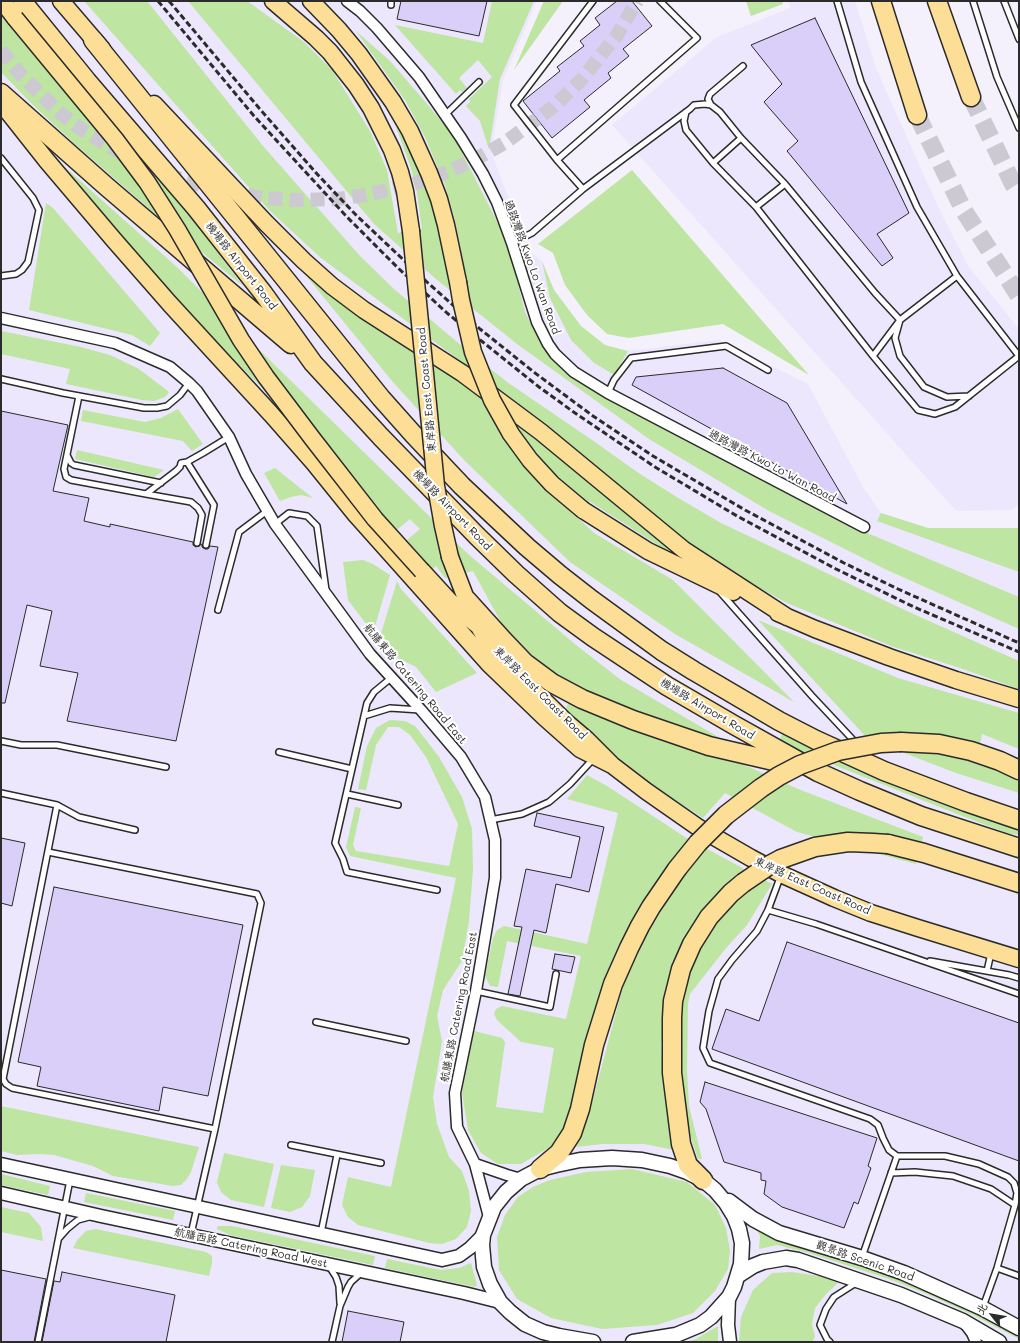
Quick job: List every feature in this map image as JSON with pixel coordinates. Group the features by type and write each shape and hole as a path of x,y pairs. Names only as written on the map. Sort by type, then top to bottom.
{"highway":[{"name":"機場路 Airport Road","path":"22,1 196,208 263,293 313,363 386,443 477,536 516,574 560,613 593,637 667,686 734,726 818,772 922,816 1019,848"},
{"path":"937,1 971,97"},
{"path":"885,7 917,115"},
{"path":"94,40 382,398 413,434 462,486 560,575 628,627 694,671 779,721 816,740 878,766 966,802 1019,820"},
{"path":"1,93 313,363"},
{"path":"467,600 526,663 552,682 582,699 633,720 709,746 818,772"},
{"path":"540,1169 559,1153 572,1133 580,1109 602,1015 615,979 629,948 644,920 677,869 698,842 726,815 743,801 780,776 800,765 838,751 869,744 901,742 939,744 985,755 1019,770"},
{"path":"709,1185 688,1165 681,1144 672,1073 673,1001 681,969 692,944 709,917 731,893 768,866 781,859 815,847 848,842 873,842 888,844 924,853 1019,883"}],"main road":[{"path":"2,1 116,139 147,182 177,229 237,333 270,383 375,519 454,606 477,625"},
{"path":"62,1 94,40 266,223 304,261 332,286 364,310 462,373 541,432 684,550 787,617"},
{"name":"東岸路 East Coast Road","path":"273,1 316,38 348,74 371,108 389,143 400,172 405,191 411,231 436,486 450,557 477,625 485,637 511,668 597,755 699,828 781,874 834,898 871,913 1019,959"},
{"path":"311,1 339,30 359,54 393,102 410,131 439,199 473,352 492,400 511,434 530,460 552,484 583,510 648,551 708,577 787,617 889,657 956,680 1019,699"},
{"path":"1,102 47,161 114,240 170,304 271,414 356,515 489,664 544,718 580,749 597,755"},
{"path":"594,1342 559,1336 534,1329 510,1312 500,1302 490,1284 484,1267 482,1256 483,1235 489,1217 499,1199 521,1178 540,1169 580,1160 612,1158 642,1160 670,1166 687,1172 709,1185 726,1203 734,1216 742,1243 739,1275 729,1297 711,1317 700,1325 689,1330 660,1338 633,1342"},
{"name":"觀景路 Scenic Road","path":"709,1185 740,1210 764,1226 862,1258 904,1274 982,1308 1019,1328"},
{"name":"觀景路 Scenic Road","path":"739,1275 753,1266 763,1262 786,1258 798,1260 900,1295 963,1321 992,1341"}],"street":[{"name":"過路灣路 Kwo Lo Wan Road","path":"347,1 360,11 377,28 419,77 446,114 483,174 497,202 512,243 537,322 555,354 574,372 608,393 864,527"},
{"name":"航膳東路 Catering Road East","path":"1,318 115,343 170,367 189,383 197,391 229,437 246,474 275,524 370,654 461,757 485,797 495,840 495,878 476,991 455,1093 457,1128 475,1164 489,1217"},
{"path":"1,1164 442,1260 459,1256 470,1248 483,1235"},
{"path":"475,1164 507,1175 521,1178"},
{"name":"航膳西路 Catering Road West","path":"1,1193 500,1302"},
{"path":"729,1297 728,1325 730,1342"},
{"path":"963,1321 972,1333 976,1342"}],"lane":[{"path":"584,189 557,160 514,105 593,1"},
{"path":"557,160 697,38 660,1"},
{"path":"686,112 684,121 686,130 713,163 756,207 873,356 918,410 935,414 955,408 1019,356 957,276 917,207 861,82 837,1"},
{"path":"973,1 997,76 1019,128"},
{"path":"1004,1 1019,39"},
{"path":"743,66 710,94 708,99 711,105 720,112 741,138 784,184 875,293 900,320"},
{"path":"446,114 479,82"},
{"path":"512,243 532,233 584,189 694,105 711,105"},
{"path":"713,163 741,138"},
{"path":"1,158 33,198 39,210 28,262 22,270 16,274 1,276"},
{"path":"756,207 784,184"},
{"path":"873,356 900,320 957,276"},
{"path":"900,320 896,338 900,356 924,387 947,397 969,396"},
{"path":"608,393 614,380 631,358 726,346 768,370"},
{"path":"1,379 144,408 167,406 180,395 189,383"},
{"path":"79,396 64,469 66,477 71,480 191,502 198,508 202,515 197,543"},
{"path":"146,494 180,467 181,463 187,462 229,437"},
{"path":"67,455 71,463 74,465 161,483"},
{"path":"187,462 214,505 206,545"},
{"path":"218,610 239,532 267,511"},
{"path":"275,524 289,513 308,516 317,526 327,595"},
{"path":"684,550 698,566"},
{"path":"708,577 734,609 863,751"},
{"path":"392,678 374,692 367,703 335,843 343,859 347,872 437,890"},
{"path":"364,716 390,708 421,710"},
{"path":"1,741 21,745 57,744 166,767"},
{"path":"279,752 352,769"},
{"path":"490,820 522,814 548,802 570,784 597,755"},
{"path":"1,793 57,805 79,817 135,830"},
{"path":"347,794 398,805"},
{"path":"57,805 3,1079 6,1084 12,1088 215,1129"},
{"path":"48,852 257,894 261,903 215,1129 191,1235"},
{"path":"781,874 768,910 757,931 718,979 709,1011 703,1048 710,1063 870,1119 878,1125 889,1150 897,1156 945,1156 979,1164 1008,1177 1014,1182 1017,1193 1015,1205 982,1308"},
{"path":"768,910 816,924 1019,994"},
{"path":"986,971 992,951"},
{"path":"919,960 1019,978"},
{"path":"476,991 550,1007 556,974"},
{"path":"316,1022 406,1041"},
{"path":"291,1145 381,1163"},
{"path":"321,1234 337,1155"},
{"path":"862,1258 897,1156"},
{"path":"891,1173 915,1172 953,1176 991,1189 1015,1205"},
{"path":"38,1342 70,1180"},
{"path":"58,1239 78,1220 88,1217 101,1216"},
{"path":"329,1264 340,1286 340,1306"},
{"path":"996,1268 1019,1276"},
{"path":"332,1342 340,1306 351,1282 363,1272"},
{"path":"827,1341 820,1325 826,1309 834,1297 861,1281"}],"shaded area":[{"path":"1,1 537,1 503,80 491,152 529,251 542,261 554,290 581,326 605,345 628,351 719,340 808,384 863,487 881,513 928,528 1019,528 1019,1342 1,1342"},
{"path":"788,1 855,1 876,68 940,211 968,266 1019,329 1019,503 1012,510 956,511 612,125 717,37 790,8"}],"green space":[{"path":"84,1 147,1 263,146 360,256 394,289 507,382 640,474 721,523 911,613 1019,661 1019,689 891,646 787,603 712,562 658,524 598,468 531,413 321,258 269,210"},
{"path":"188,1 247,1 304,42 332,70 370,131 387,170 398,233 422,229 417,193 411,168 392,116 418,164 433,208 443,245 449,283 466,280 454,216 445,185 425,137 405,100 356,31 390,61 453,135 508,243 525,312 538,338 576,376 839,521 1019,597 1019,629 887,570 769,511 649,439 517,344 436,279 374,224"},
{"path":"492,1 534,1 500,79 489,149 480,121 466,106 470,102 469,99 492,77 478,60 459,78 467,88 462,92 460,90 456,94 395,25 483,43"},
{"path":"544,1 563,1 514,70"},
{"path":"746,1 782,1 783,4 751,16"},
{"path":"1,11 31,23 178,201 243,286 154,213 76,145 31,103 1,72"},
{"path":"59,162 178,268 241,332 468,554 576,645 621,680 720,738 687,730 625,709 572,683 551,670 534,657 502,624 473,571 445,578 436,566 426,575 414,560 420,555 407,540 420,529 410,519 386,539 275,400 170,298"},
{"path":"632,170 809,375 723,324 629,338 607,334 587,315 565,285 553,253 538,244"},
{"path":"46,203 53,208 160,333 150,346 132,335 29,310"},
{"path":"268,229 522,426 680,556 661,547 589,501 578,518 594,533 673,580 794,702 675,634 570,562 465,461 392,381"},
{"path":"542,261 554,290 581,326 605,345 628,351 614,375 593,362 571,340 550,298"},
{"path":"1,331 81,347 110,355 139,369 169,392 165,397 154,401 142,400 66,384 70,369 1,354"},
{"path":"178,409 203,444 192,451 183,441 81,421 83,410 145,422 161,418"},
{"path":"77,450 164,470 154,477 75,459"},
{"path":"275,468 313,498 301,495 280,501 264,473"},
{"path":"881,513 928,528 1019,528 1019,572 877,521"},
{"path":"363,560 373,564 390,575 373,633 348,600 343,562"},
{"path":"397,581 401,589 477,673 436,692 416,667 396,657 386,649 379,640"},
{"path":"758,620 898,678 1019,713 1019,749 982,734 976,764 1006,774 1019,781 1019,793 956,773 868,739"},
{"path":"572,698 740,763 798,789 923,837 916,864 797,832 725,793 703,818 654,786 606,749 563,712"},
{"path":"390,720 405,721 415,726 430,745 439,757 462,797 472,829 473,869 469,921 462,961 443,990 437,1016 442,1041 433,1097 437,1124 449,1157 462,1171 469,1191 471,1211 467,1227 456,1239 442,1244 429,1243 358,1225 348,1217 342,1205 348,1177 391,1187 456,878 350,856 346,847 355,807 361,808 353,845 356,851 449,866 458,824 426,757 410,735 399,727 388,727 376,745 366,790 358,789 367,746 376,728"},
{"path":"783,732 1019,828 1019,835 1007,833 957,814 799,751 779,742"},
{"path":"587,775 607,786 685,837 772,884 747,925 726,948 690,994 688,1004 687,1071 689,1106 702,1159 698,1159 689,1132 679,1084 680,1042 661,1042 664,1087 674,1150 644,1144 603,1144 576,1147 588,1118 626,975 569,1121 552,1146 521,1164 498,1164 481,1153 468,1130 462,1093 474,1031 502,1038 505,1042 496,1107 543,1113 554,1048 521,1042 497,1020 494,1014 496,1009 502,1006 566,1019 581,956 507,941 498,987 490,986 485,976 493,938 497,930 504,926 587,944 618,813 567,799"},
{"path":"1,1106 199,1147 191,1172 181,1185 173,1186 113,1176 93,1166 54,1155 17,1155 1,1151"},
{"path":"224,1153 274,1164 264,1207 231,1200 221,1192 217,1182"},
{"path":"281,1165 315,1170 310,1196 302,1207 290,1212 271,1208"},
{"path":"632,1169 687,1182 715,1205 726,1228 730,1251 728,1269 715,1291 693,1313 657,1325 602,1329 551,1318 517,1299 499,1270 497,1237 505,1215 518,1197 533,1187 550,1180 586,1172"},
{"path":"1,1174 50,1186 48,1195 1,1185"},
{"path":"86,1193 175,1211 173,1220 84,1202"},
{"path":"1,1207 29,1213 41,1227 43,1241 1,1232"},
{"path":"218,1226 232,1226 375,1256 373,1265 230,1235 217,1229"},
{"path":"755,1227 775,1238 835,1256 928,1289 1019,1334 1019,1339 973,1315 889,1279 809,1253 777,1245 759,1249 760,1236"},
{"path":"96,1229 206,1252 212,1256 209,1276 73,1248 78,1239 86,1231"},
{"path":"387,1259 441,1270 459,1268 471,1263 477,1285 475,1287 385,1268"},
{"path":"792,1272 838,1279 839,1282 826,1294 815,1308 812,1324 815,1337 812,1342 739,1342 741,1317 753,1290 772,1273"},
{"path":"718,1326 718,1342 687,1342 696,1339"}],"building":[{"path":"401,1 487,1 479,36 397,19"},
{"path":"617,1 632,1 652,26 623,49 629,56 608,73 611,78 584,100 590,107 552,138 523,101 560,71 557,67 584,46 580,41 600,25 595,18"},
{"path":"815,18 909,213 877,234 893,258 882,266 787,151 798,141 764,102 782,84 751,45"},
{"path":"723,368 787,403 847,504 632,385 636,377"},
{"path":"1,411 68,425 53,491 89,498 84,521 110,527 110,524 193,542 193,545 196,547 202,544 202,547 205,549 208,549 210,546 218,547 176,741 67,721 78,673 40,666 52,611 27,605 5,703 1,703"},
{"path":"537,813 604,827 589,892 556,884 546,933 534,930 520,996 508,994 522,927 514,926 526,869 571,878 580,837 534,826"},
{"path":"1,838 25,843 12,906 1,903"},
{"path":"54,887 243,925 208,1096 163,1087 159,1111 37,1086 41,1067 18,1062"},
{"path":"787,942 1019,1023 1019,1161 712,1049 726,1009 759,1021"},
{"path":"555,954 575,957 571,973 552,969"},
{"path":"705,1082 877,1138 868,1166 871,1168 858,1204 854,1202 844,1228 782,1207 764,1194 766,1181 761,1180 761,1173 724,1162 706,1109 700,1102"},
{"path":"1,1270 46,1279 34,1342 1,1342"},
{"path":"62,1272 175,1295 166,1342 42,1342 54,1281 60,1282"},
{"path":"348,1311 404,1322 400,1342 342,1342"}],"tunnel":[{"path":"1,50 20,74 60,113 84,131 112,148 161,173 210,188 263,198 301,200 337,199 366,195 413,184 450,171 476,159 506,142 553,107 582,79 617,35 637,1"},
{"path":"971,97 1013,184 1019,193"},
{"path":"917,115 964,211 1019,296"}],"railway":[{"path":"158,1 254,116 347,217 397,267 447,313 539,387 655,467 737,516 836,569 914,607 1019,652"},
{"path":"169,1 259,108 318,175 357,216 428,283 480,329 535,373 593,416 653,456 745,510 844,563 1019,643"}]}
